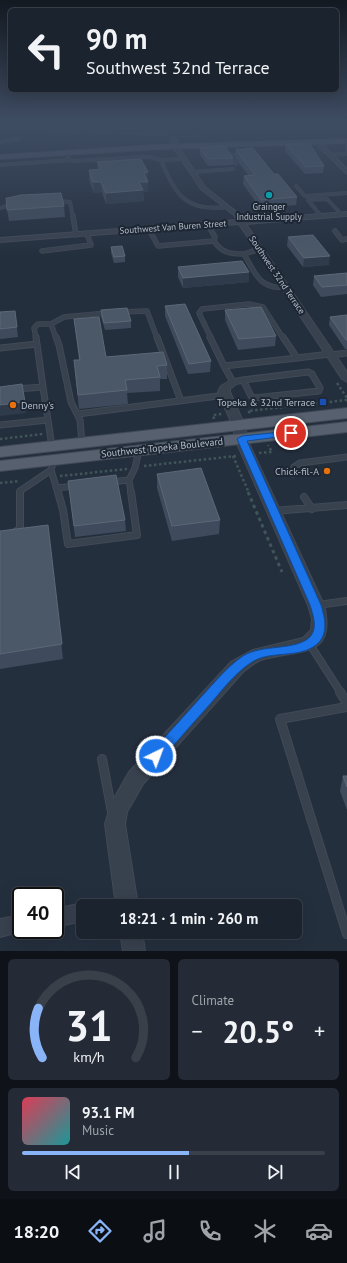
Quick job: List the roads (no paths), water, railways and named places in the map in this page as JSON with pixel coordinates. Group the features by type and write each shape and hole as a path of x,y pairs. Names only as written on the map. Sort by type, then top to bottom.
{"main road":[{"name":"Southwest Topeka Boulevard","path":"0,452 139,450 347,413"},
{"name":"Southwest Topeka Boulevard","path":"0,466 82,443 240,432 347,427"}],"street":[{"name":"Southwest 32nd Terrace","path":"189,167 203,188 228,207 242,222 347,379"},
{"name":"Southwest Van Buren Street","path":"1,239 87,234 344,214"},
{"path":"122,899 115,824 118,810 136,778 237,667 253,656 266,652 292,649 308,643 318,635 320,628 320,618 316,605 240,432 226,395 225,388 238,381"},
{"path":"64,916 76,914"},
{"path":"0,928 12,926"},
{"path":"132,939 134,951"}],"lane":[{"path":"163,167 179,194 191,205 211,209 228,207"},
{"path":"192,172 233,169"},
{"path":"296,186 305,196 347,193"},
{"path":"321,216 308,200 327,199 344,214"},
{"path":"55,201 70,202 76,234"},
{"path":"0,208 17,203"},
{"path":"208,225 215,237 214,241 221,251 225,253 244,254 260,249"},
{"path":"149,229 158,246 182,246 214,241"},
{"path":"335,231 342,240 347,239"},
{"path":"42,251 91,246 87,234"},
{"path":"244,254 264,284 275,288 285,287"},
{"path":"238,381 308,372 312,374 320,388 319,391 254,398 250,396 224,366 199,313 202,309 249,304 263,307 297,358"},
{"path":"118,312 147,311 181,401"},
{"path":"111,313 64,317 52,324 38,324 34,328 48,420 52,477 63,510 68,544 137,535 129,480 135,468 139,450"},
{"path":"52,324 59,346 71,402 80,420 82,443"},
{"path":"0,348 37,344"},
{"path":"224,366 347,353"},
{"path":"7,390 42,386"},
{"path":"78,414 226,395"},
{"path":"0,425 48,420"},
{"path":"10,535 20,529 20,491 38,479 50,452"},
{"path":"293,474 294,467 300,463 347,457"},
{"path":"107,482 129,480"},
{"path":"56,488 85,485"},
{"path":"304,497 312,509"},
{"path":"274,511 347,505"},
{"path":"316,605 347,601"},
{"path":"308,643 347,703"},
{"path":"347,707 280,719 347,934"},
{"path":"102,759 116,837"}],"place":[{"name":"Grainger Industrial Supply","path":"269,195"},
{"name":"Topeka & 32nd Terrace","path":"323,402"},
{"name":"Denny's","path":"13,405"},
{"name":"Chick-fil-A","path":"327,471"}]}
